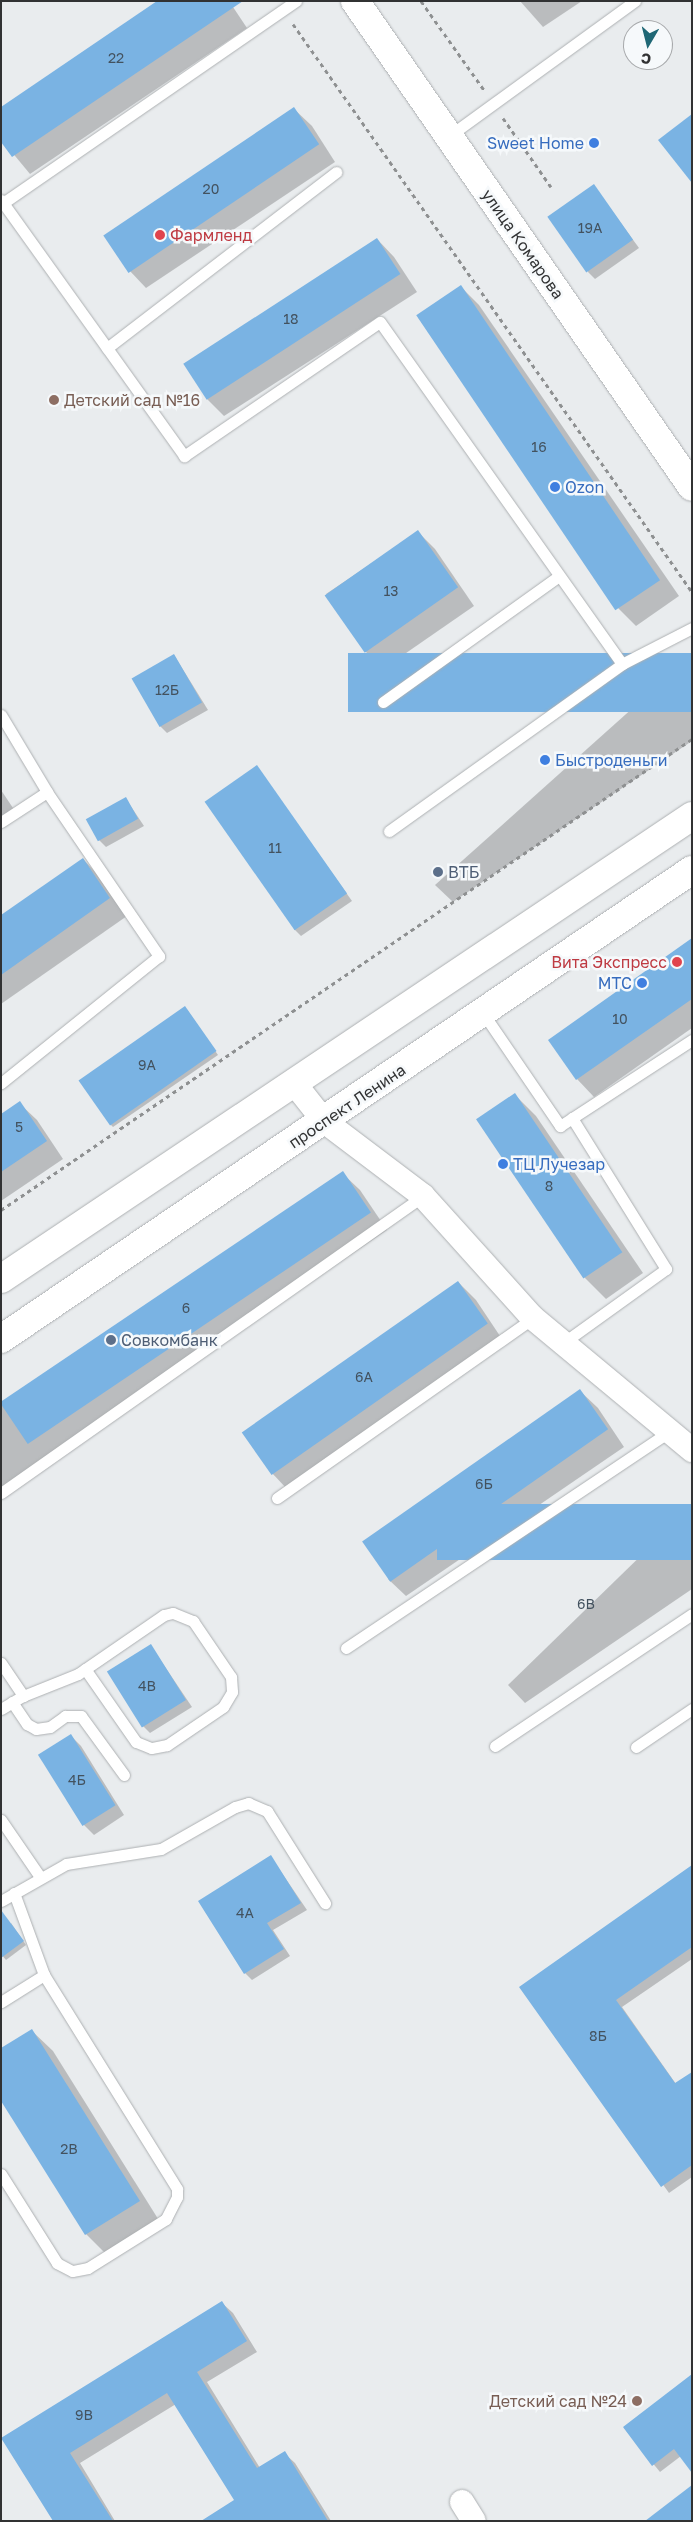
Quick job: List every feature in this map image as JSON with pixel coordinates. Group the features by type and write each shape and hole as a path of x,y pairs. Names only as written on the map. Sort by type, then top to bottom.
{"street":[{"name":"улица Комарова","path":"355,1 692,487"},
{"path":"1,1279 692,816"},
{"name":"проспект Ленина","path":"1,1339 692,870"},
{"path":"294,1083 324,1121 423,1196 533,1318 691,1449"}],"lane":[{"path":"296,1 2,202 184,456 380,322 622,664"},
{"path":"449,136 635,1"},
{"path":"107,348 336,172"},
{"path":"383,702 560,576"},
{"path":"389,831 622,664 692,628"},
{"path":"1,715 47,792 159,956 1,1083"},
{"path":"1,822 47,792"},
{"path":"483,1013 560,1126 692,1040"},
{"path":"563,1343 666,1269 572,1118"},
{"path":"1,1493 423,1196"},
{"path":"277,1498 533,1318"},
{"path":"346,1648 669,1432"},
{"path":"1,1709 23,1696 85,1669 164,1615 182,1614 193,1621 231,1676 232,1692 223,1707 167,1745 151,1748 136,1742 85,1669"},
{"path":"495,1746 691,1617"},
{"path":"1,1663 23,1696"},
{"path":"12,1702 27,1724 36,1729 50,1727 65,1716 81,1716 124,1774"},
{"path":"636,1747 692,1709"},
{"path":"1,1901 40,1877 82,1860 161,1849 235,1806 248,1803 267,1811 325,1903"},
{"path":"1,1820 40,1877"},
{"path":"1,2174 57,2263 72,2271 88,2268 166,2219 175,2204 177,2189 44,1975 14,1893"},
{"path":"1,2002 44,1975"}],"path":[{"path":"283,10 692,592"},
{"path":"1,1210 692,739"}],"building":[{"path":"157,1 243,1 12,157 1,142 1,107"},
{"path":"294,107 319,144 128,273 103,236"},
{"path":"692,114 692,183 658,140"},
{"path":"594,184 633,240 586,272 547,217"},
{"path":"377,238 400,274 207,400 183,364"},
{"path":"461,285 660,580 615,610 416,315"},
{"path":"418,530 458,587 365,653 325,595"},
{"path":"348,653 692,653 692,712 348,712"},
{"path":"174,654 202,702 160,727 132,678"},
{"path":"257,765 347,894 295,930 205,802"},
{"path":"126,797 138,819 98,841 86,819"},
{"path":"83,858 110,898 1,975 1,915"},
{"path":"692,938 692,999 576,1080 548,1040"},
{"path":"185,1006 217,1051 110,1126 79,1081"},
{"path":"515,1093 622,1252 583,1278 476,1119"},
{"path":"20,1101 47,1141 1,1172 1,1114"},
{"path":"343,1171 371,1212 28,1444 1,1402"},
{"path":"458,1281 488,1324 272,1475 242,1432"},
{"path":"580,1389 608,1429 390,1582 362,1542"},
{"path":"437,1504 692,1504 692,1560 437,1560"},
{"path":"151,1644 186,1700 142,1728 107,1672"},
{"path":"71,1734 116,1805 82,1826 38,1755"},
{"path":"271,1855 301,1903 267,1923 284,1949 244,1974 198,1901"},
{"path":"692,1865 692,1947 616,2000 675,2083 692,2072 692,2165 661,2187 519,1987"},
{"path":"1,1910 24,1941 1,1958"},
{"path":"32,2029 140,2201 85,2235 1,2101 1,2048"},
{"path":"222,2301 247,2341 197,2372 257,2468 285,2451 328,2521 201,2521 234,2500 167,2393 70,2453 113,2521 53,2521 1,2438"},
{"path":"692,2374 692,2473 674,2449 652,2466 623,2427"},
{"path":"692,2485 692,2521 645,2521"}],"place":[{"name":"Sweet Home","path":"594,143"},
{"name":"Фармленд","path":"160,235"},
{"name":"Детский сад №16","path":"54,400"},
{"name":"Ozon","path":"555,487"},
{"name":"Быстроденьги","path":"545,760"},
{"name":"ВТБ","path":"438,872"},
{"name":"Вита Экспресс","path":"677,962"},
{"name":"МТС","path":"642,983"},
{"name":"ТЦ Лучезар","path":"503,1164"},
{"name":"Совкомбанк","path":"111,1340"},
{"name":"Детский сад №24","path":"637,2401"}]}
